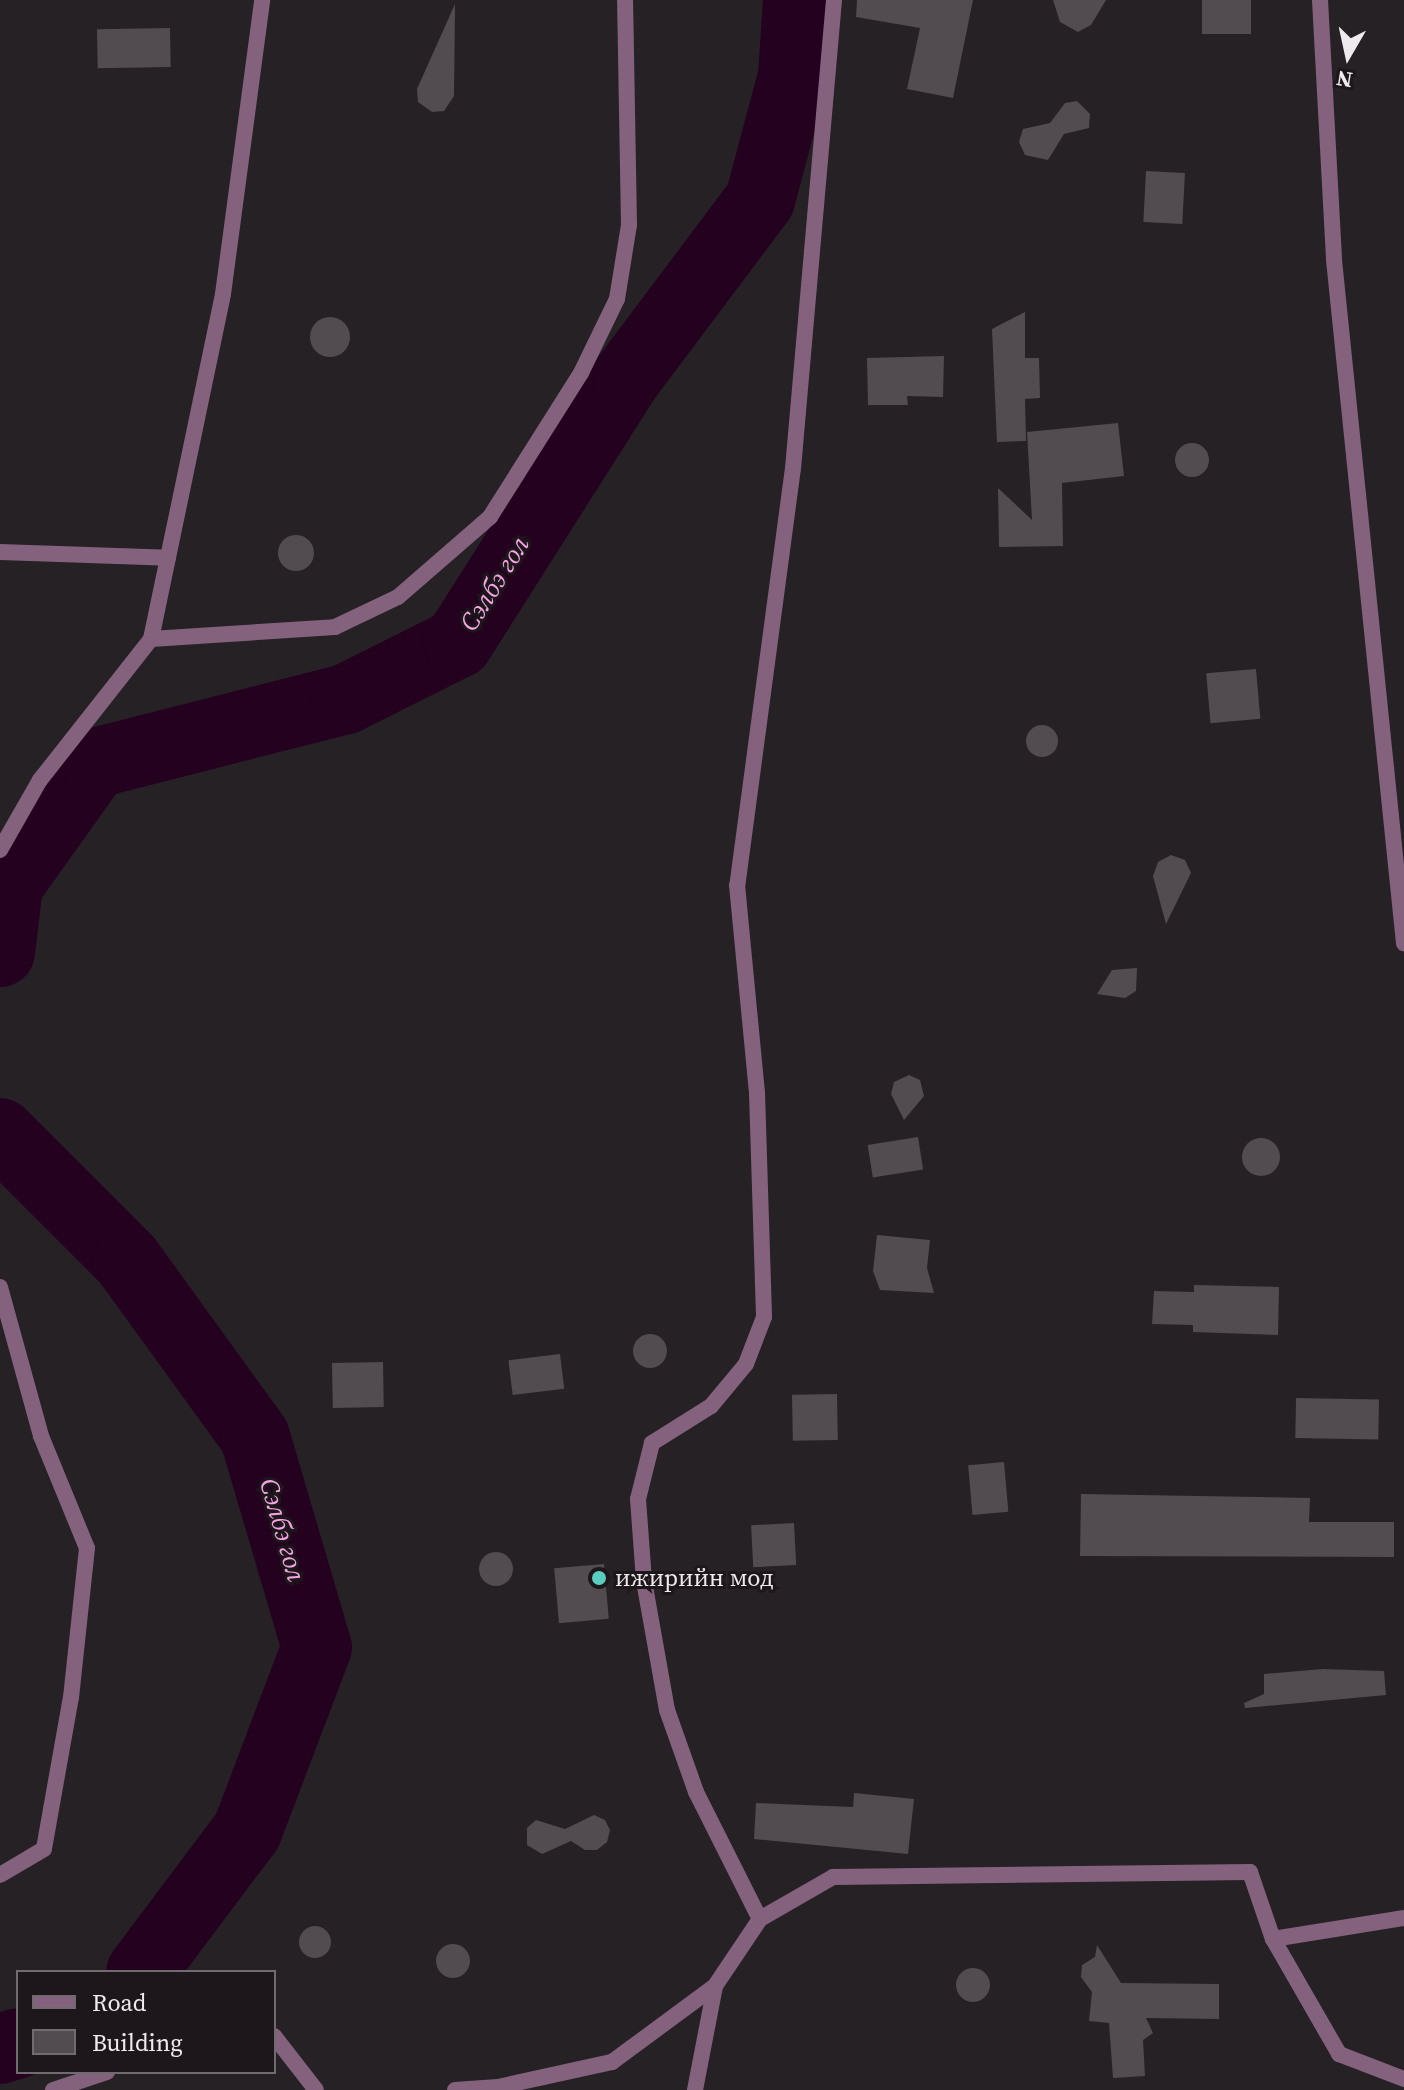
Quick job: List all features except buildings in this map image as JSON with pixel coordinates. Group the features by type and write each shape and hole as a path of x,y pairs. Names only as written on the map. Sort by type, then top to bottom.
{"street":[{"path":"0,850 40,780 151,639 223,294 262,0"},
{"path":"151,639 335,627 398,597 490,517 581,373 617,299 629,225 625,0"},
{"path":"760,1919 696,1792 667,1710 644,1581 638,1499 652,1443 711,1406 746,1364 764,1317 757,1093 737,885 793,468 834,0"},
{"path":"1320,0 1334,260 1404,943"},
{"path":"0,552 168,558"},
{"path":"0,1287 41,1436 87,1548 71,1697 44,1849 0,1875"},
{"path":"455,2090 498,2087 612,2062 715,1986 760,1919 833,1877 1250,1872 1273,1939 1339,2054 1404,2079"},
{"path":"1273,1939 1404,1918"},
{"path":"695,2090 715,1986"},
{"path":"276,2039 316,2090"},
{"path":"53,2090 101,2074"}],"waterway":[{"name":"Сэлбэ гол","path":"0,952 8,885 95,763 346,699 458,643 627,377 760,200 793,76 798,0"},
{"name":"Сэлбэ гол","path":"0,1133 127,1260 255,1437 317,1647 247,1831 143,1970"},
{"name":"Сэлбэ гол","path":"0,2049 16,2044"}],"place":[{"name":"ижирийн мод","path":"599,1578"}]}
